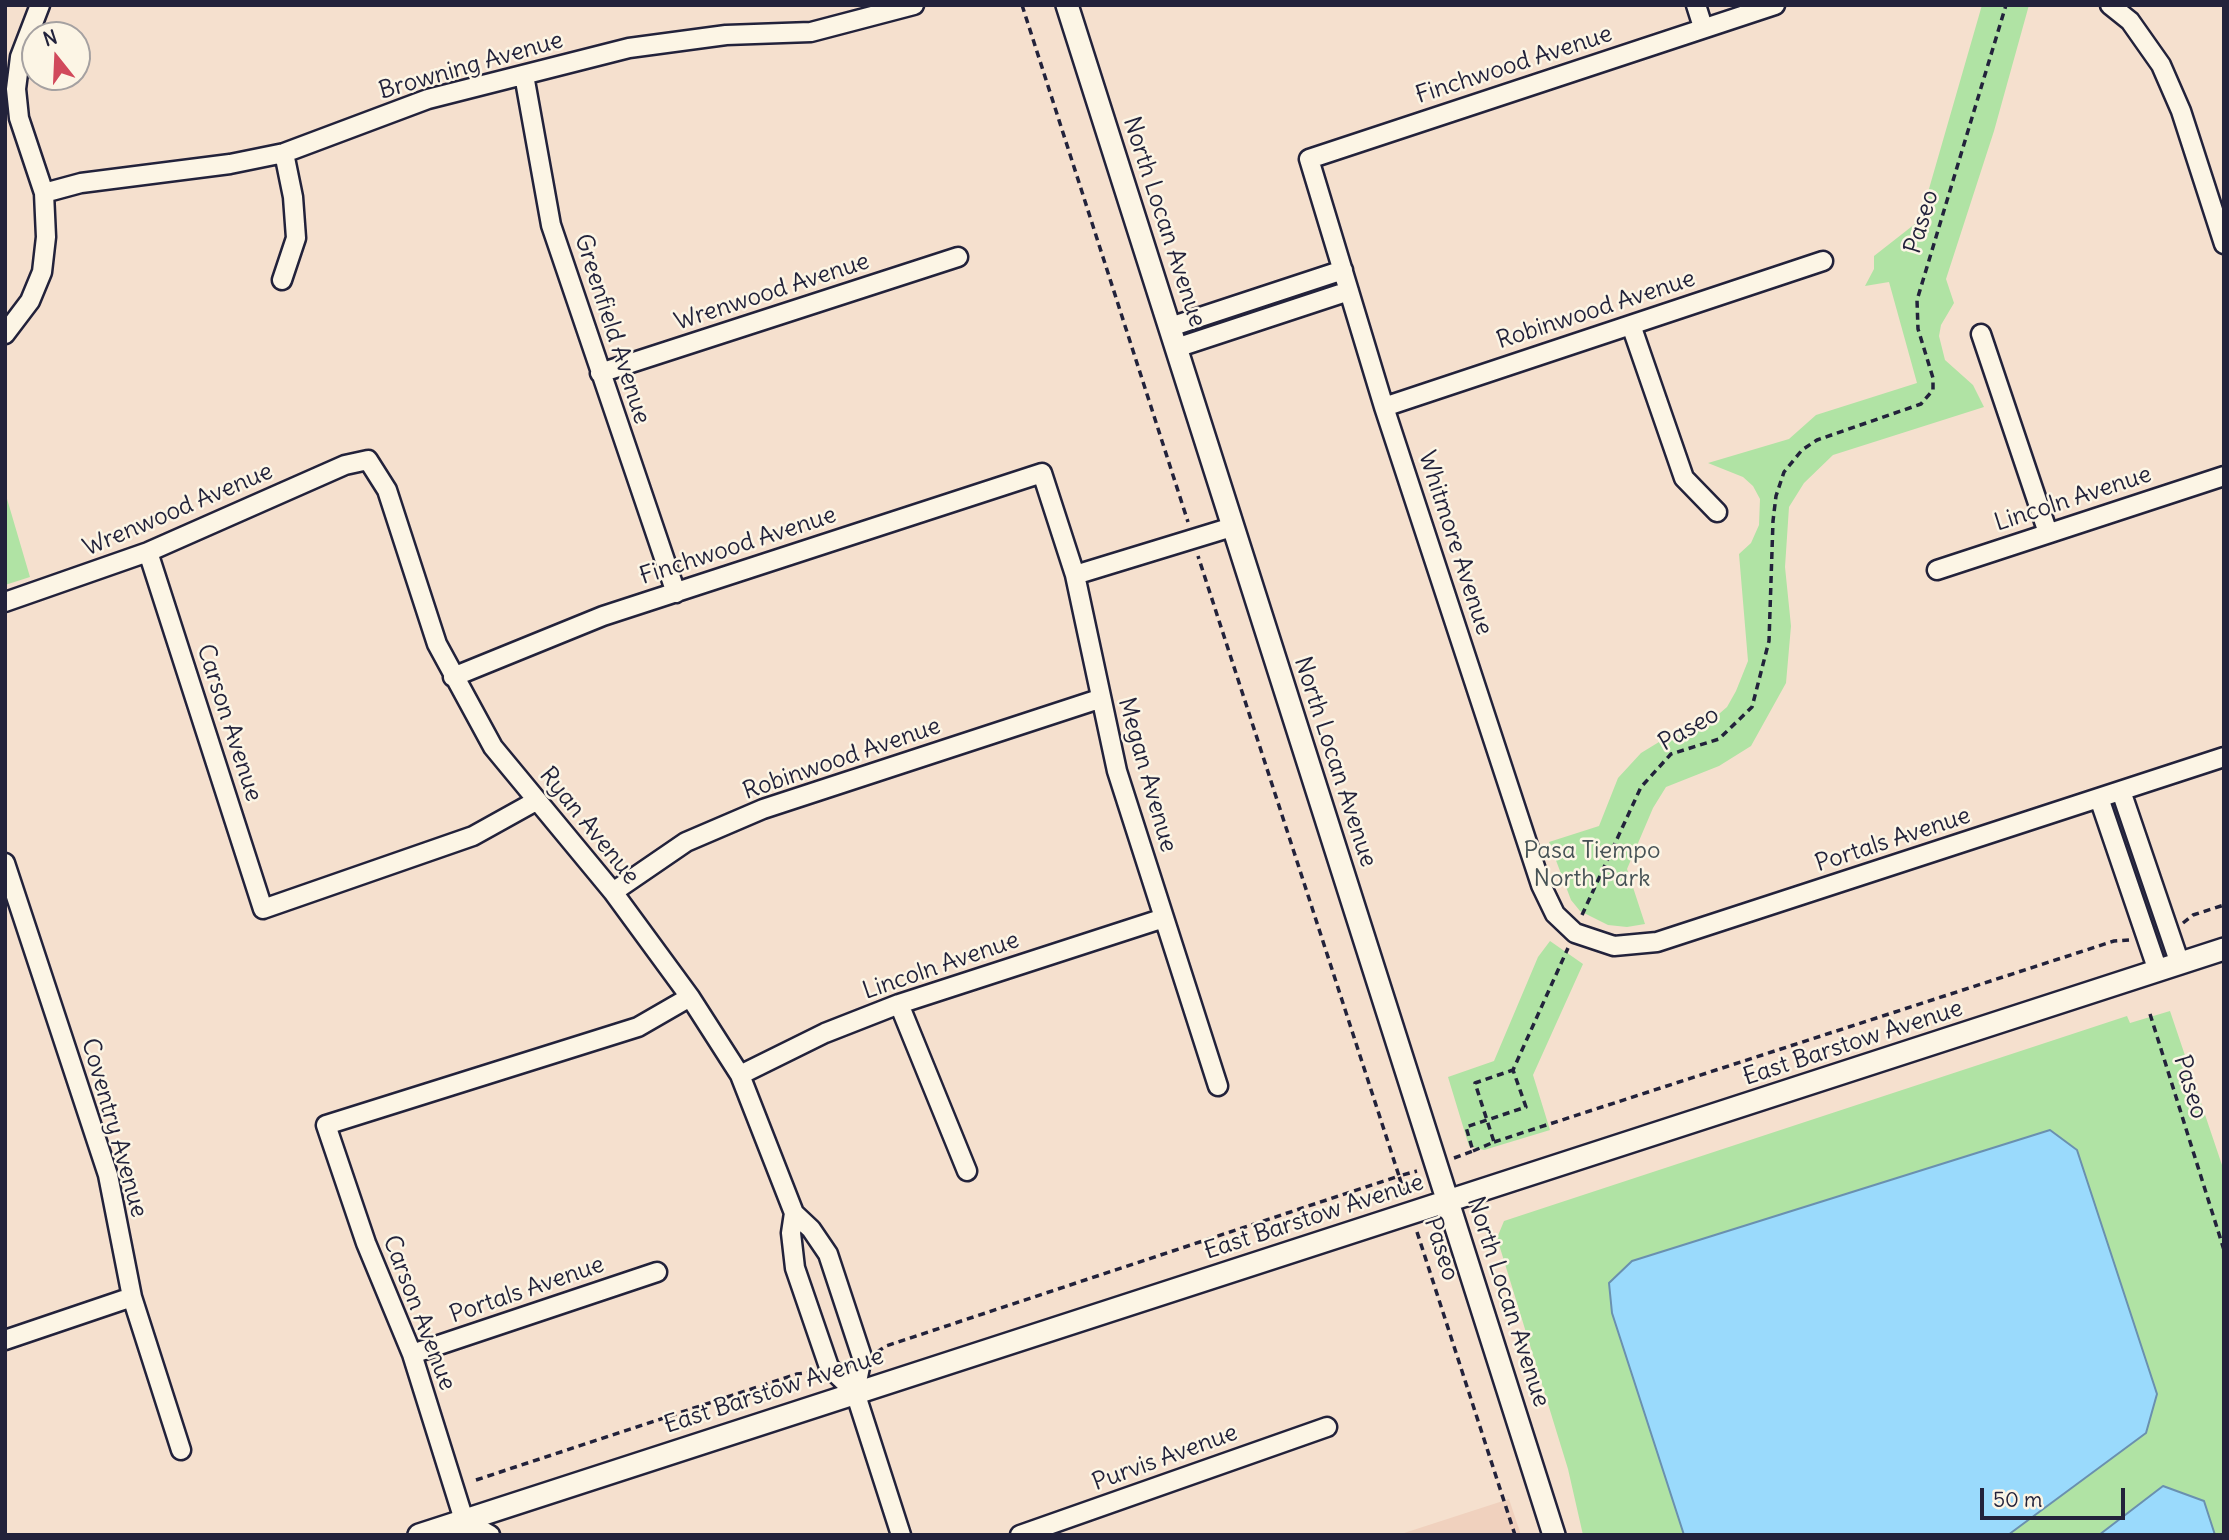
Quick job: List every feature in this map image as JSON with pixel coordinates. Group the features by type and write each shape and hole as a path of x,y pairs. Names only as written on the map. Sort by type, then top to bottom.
{"street":[{"name":"Browning Avenue","path":"44,193 81,183 230,164 284,153 428,99 629,48 726,35 811,32 871,12 914,5"},
{"name":"North Locan Avenue","path":"1067,5 1554,1535"},
{"path":"1696,5 1703,27"},
{"name":"Finchwood Avenue","path":"1309,159 1774,5"},
{"path":"2110,5 2130,21 2161,65 2181,111 2224,244"},
{"path":"5,334 30,301 42,272 46,237 44,193 19,118 16,89 20,57 39,6"},
{"name":"Greenfield Avenue","path":"524,75 551,225 676,593"},
{"path":"282,280 296,238 293,197 284,153"},
{"name":"Whitmore Avenue","path":"1309,159 1384,407 1541,885 1555,914 1575,933"},
{"name":"Wrenwood Avenue","path":"600,373 958,257"},
{"name":"Robinwood Avenue","path":"1384,407 1823,261"},
{"path":"1170,327 1343,270"},
{"path":"1176,348 1349,291"},
{"path":"1631,325 1684,478 1717,512"},
{"path":"1981,334 2048,533"},
{"name":"Wrenwood Avenue","path":"5,602 148,552 345,465 368,460"},
{"name":"Ryan Avenue","path":"368,460 387,490 437,644 493,747 612,892 690,997 740,1075 794,1213 811,1229 828,1254 862,1357 855,1392"},
{"name":"Finchwood Avenue","path":"453,677 552,635 1042,473"},
{"name":"Megan Avenue","path":"1042,473 1075,575 1100,699 1118,771 1218,1086"},
{"name":"Lincoln Avenue","path":"1937,570 2224,476"},
{"path":"1075,575 1232,527"},
{"name":"Carson Avenue","path":"148,552 263,909 473,836 536,801"},
{"name":"Robinwood Avenue","path":"612,892 687,842 763,809 1100,699"},
{"name":"Portals Avenue","path":"1575,933 1614,946 1657,942 2224,757"},
{"path":"2121,791 2180,964"},
{"path":"2099,798 2158,971"},
{"name":"Coventry Avenue","path":"5,863 108,1175 132,1297 181,1450"},
{"name":"Lincoln Avenue","path":"740,1075 825,1033 899,1004 1164,918"},
{"name":"East Barstow Avenue","path":"419,1535 462,1527 855,1392 1449,1202 2224,949"},
{"name":"Carson Avenue","path":"462,1527 412,1354 366,1243 326,1125 638,1027 690,997"},
{"path":"899,1004 967,1171"},
{"name":"Ryan Avenue","path":"794,1213 791,1233 795,1268 829,1367 855,1392"},
{"name":"Portals Avenue","path":"412,1354 657,1272"},
{"path":"5,1340 132,1297"},
{"path":"855,1392 901,1535"},
{"name":"Purvis Avenue","path":"1020,1535 1327,1427"},
{"path":"462,1527 489,1535"}],"path":[{"path":"1022,5 1184,512"},
{"name":"Paseo","path":"1513,1070 1642,787 1671,754 1719,738 1752,707 1769,641 1773,521 1776,496 1784,471 1802,450 1817,440 1929,399 1933,390 1933,378 1918,329 1917,300 2006,5"},
{"name":"Paseo","path":"1199,558 1515,1535"},
{"path":"2184,922 2193,915 2224,905"},
{"path":"862,1357 882,1351 886,1346 1437,1164 1494,1142 2113,941 2128,940"},
{"name":"Paseo","path":"2150,1014 2224,1250"},
{"path":"1473,1151 1466,1128 1488,1120 1526,1107 1513,1070 1475,1083 1488,1120 1494,1142"},
{"path":"476,1480 797,1374 806,1375 829,1367"}],"shaded area":[{"path":"1509,1499 1521,1535 1398,1535"}],"green space":[{"name":"Pasa Tiempo North Park","path":"1982,5 2029,5 1994,131 1946,279 1954,303 1941,325 1939,336 1945,360 1973,385 1984,407 1833,455 1804,483 1789,507 1785,567 1791,626 1786,683 1751,746 1719,766 1666,787 1653,808 1627,869 1645,924 1627,927 1608,925 1580,911 1571,900 1549,842 1599,826 1618,778 1641,753 1659,742 1705,726 1727,707 1736,691 1748,661 1739,554 1751,543 1759,525 1760,499 1753,486 1743,477 1708,463 1789,439 1816,415 1917,383 1889,282 1865,286 1874,269 1874,256 1920,220"},
{"path":"5,492 30,577 5,585"},
{"name":"Pasa Tiempo North Park","path":"1550,941 1583,964 1533,1075 1550,1130 1484,1150 1469,1146 1448,1077 1494,1061 1538,957"},
{"path":"2170,1011 2224,1171 2224,1535 1583,1535 1568,1469 1497,1238 1504,1221 2127,1016 2130,1023"}],"water":[{"path":"2050,1130 2077,1150 2157,1394 2146,1433 2008,1535 1684,1535 1612,1313 1609,1283 1632,1261"},
{"path":"2163,1486 2204,1501 2215,1535 2099,1535"}]}
